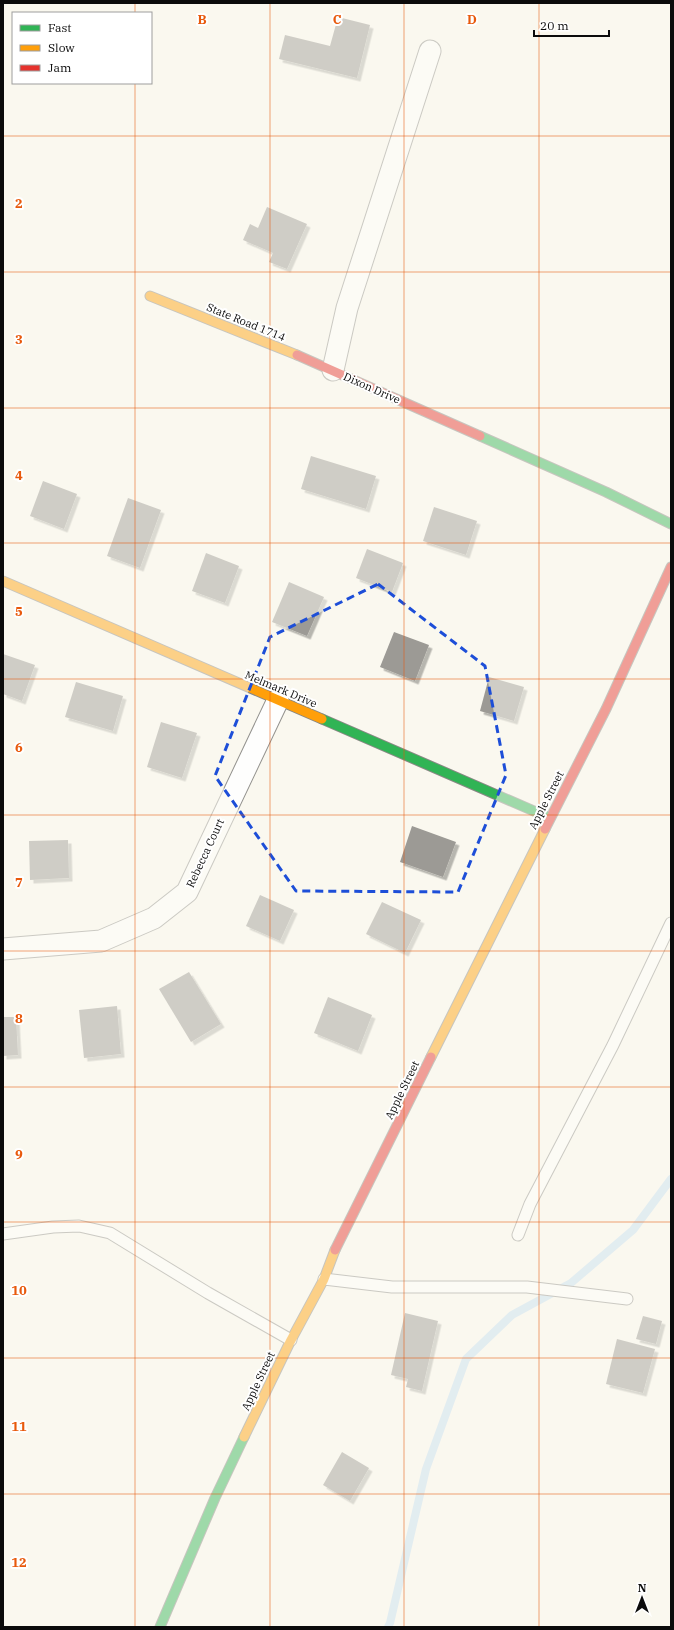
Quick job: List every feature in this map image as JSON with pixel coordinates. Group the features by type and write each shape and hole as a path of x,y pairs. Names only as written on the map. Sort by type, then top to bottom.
{"street":[{"name":"Dixon Drive","path":"430,51 347,308 333,370 606,492 671,524"},
{"name":"State Road 1714","path":"150,296 333,370"},
{"name":"Apple Street","path":"160,1627 215,1498 291,1340 324,1279 334,1253 550,818 606,709 671,566"},
{"name":"Melmark Drive","path":"3,581 550,818"},
{"name":"Rebecca Court","path":"3,949 101,941 154,918 187,892 278,700"}],"lane":[{"path":"518,1235 530,1204 613,1045 671,923"},
{"path":"3,1234 53,1227 79,1226 110,1233 208,1293 291,1340"},
{"path":"324,1279 392,1287 527,1287 627,1299"}],"highlighted area":[{"path":"378,584 485,666 506,775 458,892 296,891 215,776 270,637"}],"building":[{"path":"338,17 370,25 357,78 279,59 285,35 330,46"},
{"path":"267,207 307,224 287,269 269,262 273,253 243,240 250,224 258,228"},
{"path":"311,456 376,476 366,509 301,489"},
{"path":"43,481 77,494 64,529 30,516"},
{"path":"128,498 161,510 140,568 107,556"},
{"path":"434,507 477,521 466,555 423,541"},
{"path":"367,549 403,563 392,592 356,578"},
{"path":"206,553 239,566 225,603 192,591"},
{"path":"289,582 324,597 307,636 272,622"},
{"path":"394,632 429,645 415,681 380,667"},
{"path":"3,654 35,665 22,701 3,694"},
{"path":"489,677 524,687 514,721 480,711"},
{"path":"76,682 123,696 113,731 65,717"},
{"path":"161,722 197,733 182,778 147,767"},
{"path":"412,826 456,842 443,877 400,862"},
{"path":"68,840 69,878 30,880 29,841"},
{"path":"260,895 294,910 280,941 246,926"},
{"path":"382,902 421,920 405,953 366,934"},
{"path":"189,972 221,1024 191,1042 159,989"},
{"path":"328,997 372,1015 358,1051 314,1033"},
{"path":"117,1006 121,1054 84,1058 79,1010"},
{"path":"3,1017 16,1017 18,1055 3,1056"},
{"path":"405,1313 438,1321 422,1391 406,1387 408,1379 391,1375"},
{"path":"643,1316 662,1321 656,1344 636,1339"},
{"path":"617,1339 655,1349 643,1393 606,1384"},
{"path":"342,1452 369,1468 350,1501 323,1485"}],"waterway":[{"path":"388,1627 426,1469 466,1359 512,1315 571,1283 633,1230 671,1179"}],"traffic: fast":[{"path":"480,436 606,492 671,524"},
{"path":"322,719 550,818"},
{"path":"160,1627 215,1498 244,1437"}],"traffic: slow":[{"path":"150,296 297,355"},
{"path":"3,581 322,719"},
{"path":"431,1057 545,829"},
{"path":"244,1437 290,1342 324,1279 335,1250"}],"traffic: jam":[{"path":"297,355 480,436"},
{"path":"545,829 606,709 671,567"},
{"path":"335,1250 431,1057"}]}
